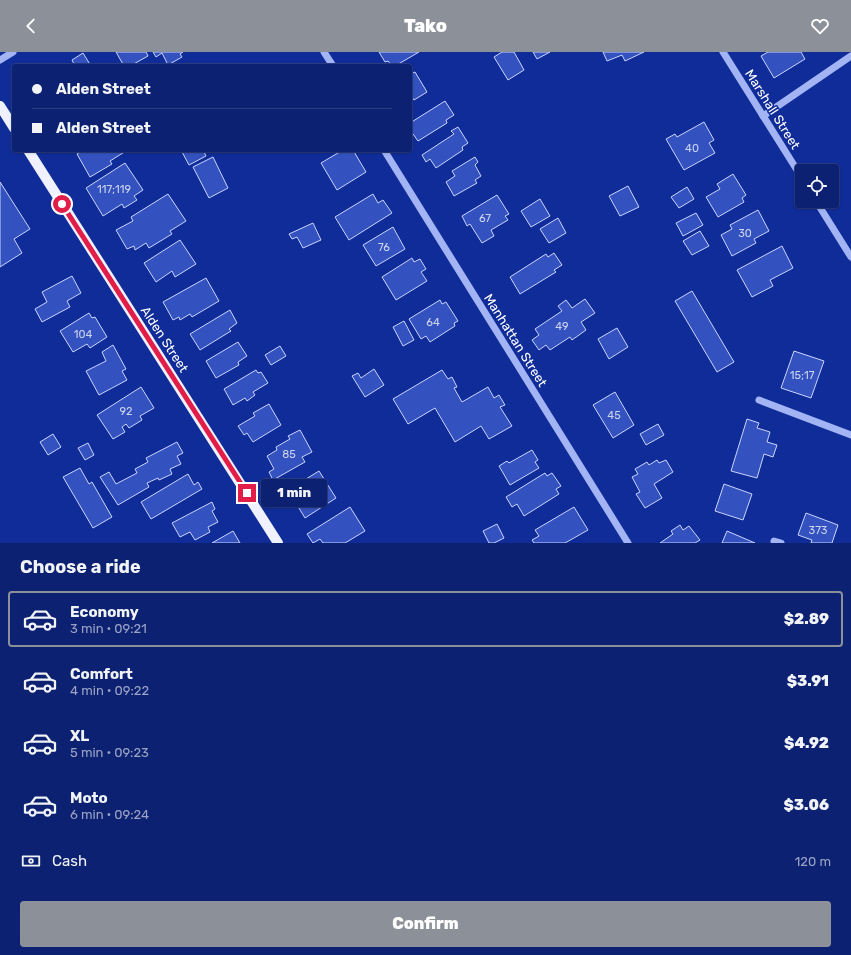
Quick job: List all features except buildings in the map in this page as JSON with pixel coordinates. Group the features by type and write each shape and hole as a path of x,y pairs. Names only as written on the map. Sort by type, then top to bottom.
{"main road":[{"path":"0,106 12,125"},
{"name":"Alden Street","path":"29,152 278,543"}],"street":[{"path":"0,60 12,52"},
{"path":"324,52 332,64"},
{"name":"Marshall Street","path":"723,52 795,167"},
{"path":"763,116 851,56"},
{"name":"Manhattan Street","path":"385,152 628,543"},
{"path":"820,208 851,257"},
{"path":"759,400 851,435"}],"route":[{"path":"62,204 247,493"}]}
